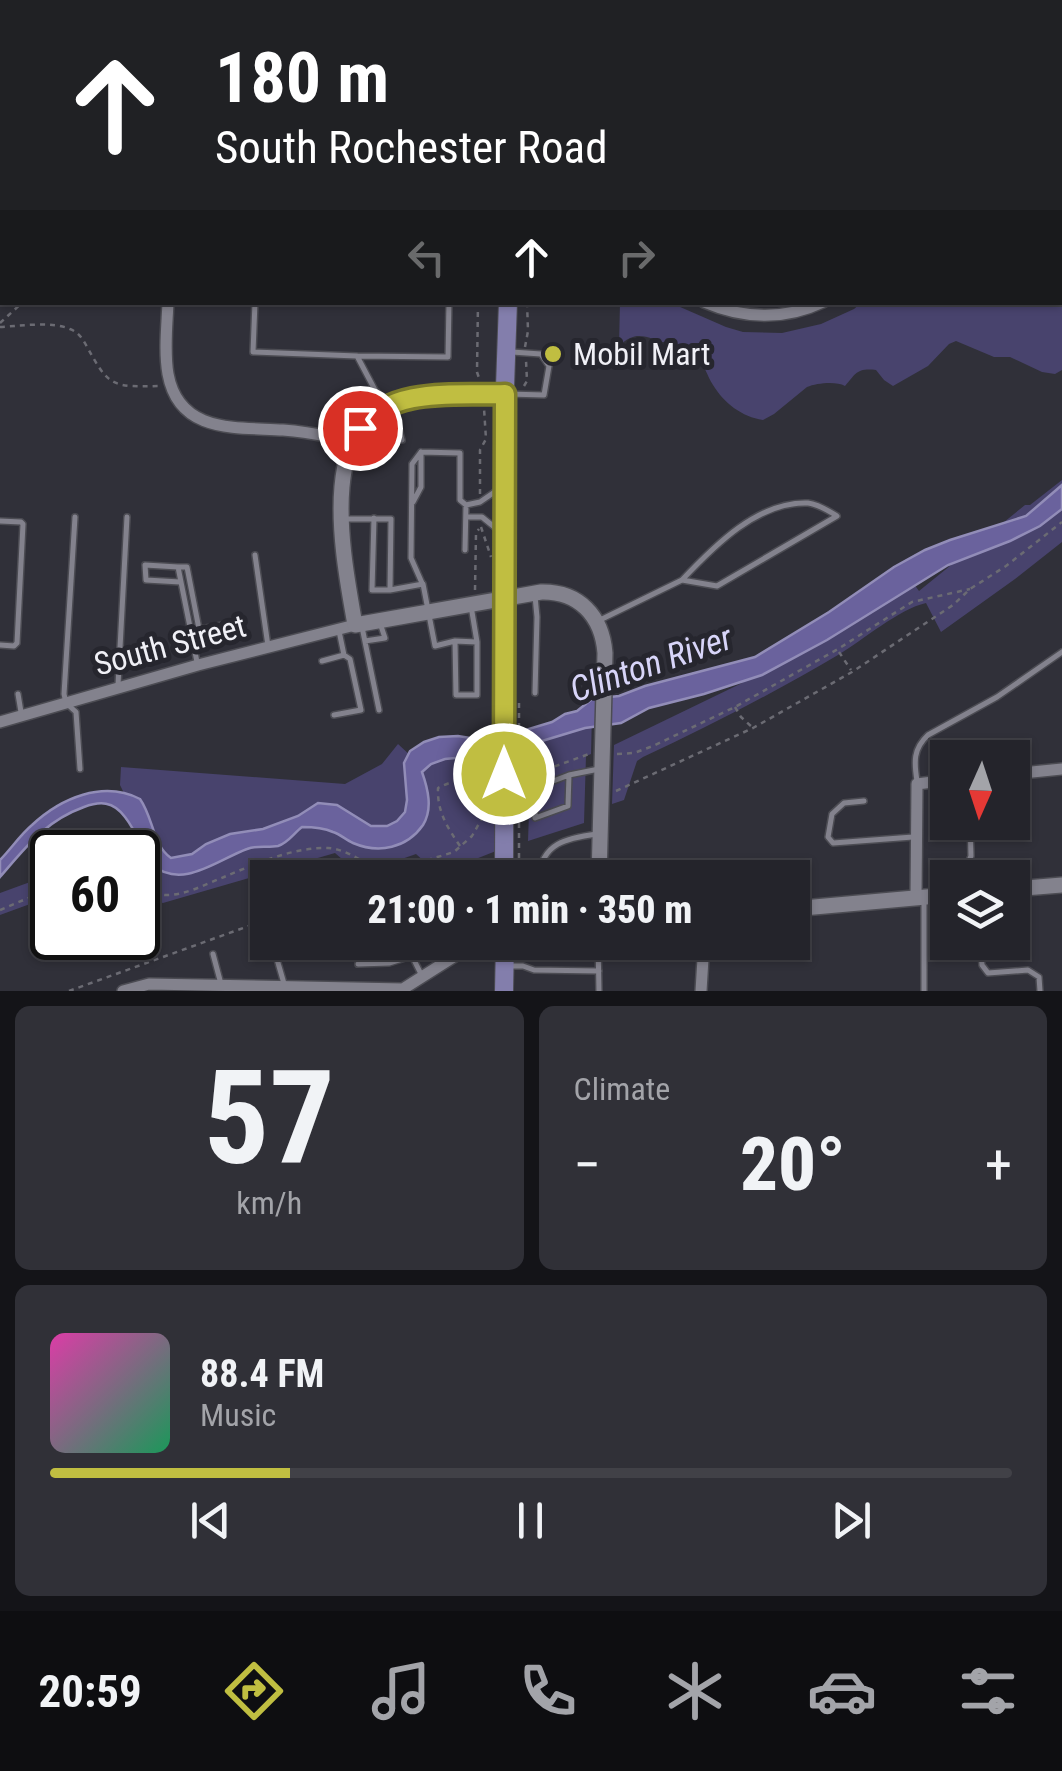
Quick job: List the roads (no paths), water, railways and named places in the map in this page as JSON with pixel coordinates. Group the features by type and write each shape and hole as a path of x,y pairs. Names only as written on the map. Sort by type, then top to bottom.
{"main road":[{"path":"504,860 508,305"},
{"path":"504,991 505,960"}],"street":[{"path":"168,305 166,361 171,386 192,414 224,428 284,430 352,444"},
{"path":"711,305 762,318 814,305"},
{"path":"505,394 416,398 389,404 366,422 352,444 344,473 342,519 351,626 473,599 535,592 574,598 589,609 604,646 599,860"},
{"name":"South Street","path":"0,722 351,626"},
{"path":"1030,772 1062,769"},
{"path":"920,897 917,784 930,782"},
{"path":"1030,887 1062,884"},
{"path":"810,907 930,896"},
{"path":"123,991 149,984 407,990 450,960"},
{"path":"702,991 703,960"}],"lane":[{"path":"256,305 253,352 448,357 449,305"},
{"path":"505,394 544,394 549,366 541,354 506,352"},
{"path":"357,356 375,390 396,416 402,440"},
{"path":"466,505 460,500 460,453 421,452 412,464 411,558 422,584 436,646 456,641 478,642"},
{"path":"466,505 505,491"},
{"path":"597,622 682,580 740,527 768,511 812,503 837,516 717,586 682,580"},
{"path":"465,550 466,505"},
{"path":"74,517 64,694 76,712 80,769"},
{"path":"118,688 127,517"},
{"path":"466,517 480,517 505,537"},
{"path":"374,518 372,590 422,584"},
{"path":"342,519 391,519 390,590"},
{"path":"0,521 23,524 17,643 0,645"},
{"path":"255,555 268,646"},
{"path":"180,582 146,580 145,565 187,566 199,629"},
{"path":"178,567 198,665"},
{"path":"534,693 538,617 535,592"},
{"path":"456,641 456,695 477,695 478,642 473,599"},
{"path":"185,608 195,606"},
{"path":"365,641 385,638 379,620"},
{"path":"190,631 228,624"},
{"path":"351,626 365,641 379,710"},
{"path":"344,655 351,626"},
{"path":"917,784 915,753 920,742 997,697 1062,652"},
{"path":"322,660 344,655"},
{"path":"334,716 361,710 350,660 344,655"},
{"path":"18,694 22,715"},
{"path":"569,775 568,806 536,818 536,788 599,761"},
{"path":"864,800 844,803 832,814 828,836 834,843 916,837"},
{"path":"541,860 550,849 578,837 600,834"},
{"path":"920,897 924,991"},
{"path":"214,954 220,987"},
{"path":"277,960 285,988"},
{"path":"358,964 399,960"},
{"path":"414,960 423,979"},
{"path":"512,960 534,970 600,970"},
{"path":"599,960 599,991"},
{"path":"982,960 988,973 1028,970 1038,977 1040,991"}],"place":[{"name":"Mobil Mart","path":"553,354"}],"water label":[{"name":"Clinton River","path":"651,664"}]}
